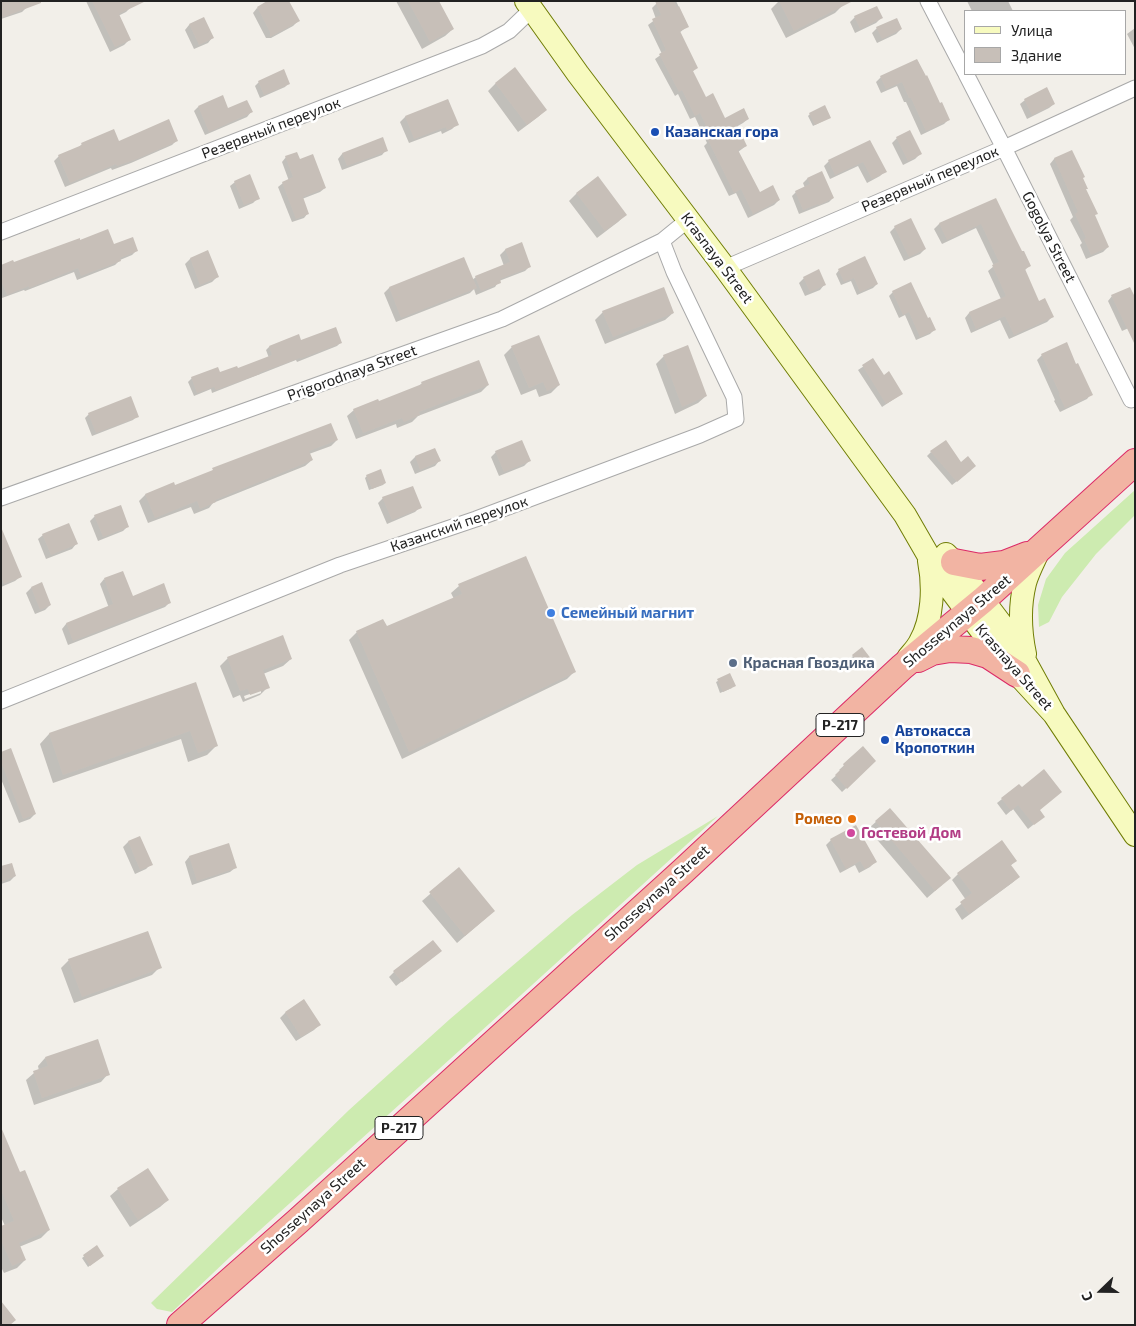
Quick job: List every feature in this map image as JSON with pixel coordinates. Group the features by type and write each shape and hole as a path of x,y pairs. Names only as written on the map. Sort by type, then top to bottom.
{"highway":[{"name":"Shosseynaya Street","path":"180,1325 298,1221 676,877 902,667 1039,550 1135,462"},
{"path":"954,562 980,567 1004,564 1039,550"},
{"path":"902,667 932,652 950,649 971,650 1023,670"}],"main road":[{"name":"Krasnaya Street","path":"529,5 578,74 725,268 905,515 939,574 975,606"},
{"name":"Krasnaya Street","path":"905,515 954,562 998,653 1023,670 1135,835"},
{"path":"1023,670 1020,610 1025,581 1039,550"},
{"path":"902,667 920,642 928,623 932,578 927,553"}],"street":[{"name":"Gogolya Street","path":"928,1 964,71"},
{"name":"Резервный переулок","path":"1,232 482,46 509,31 529,5"},
{"name":"Gogolya Street","path":"966,75 1132,400"},
{"name":"Резервный переулок","path":"725,268 1004,148 1135,88"},
{"name":"Prigorodnaya Street","path":"1,498 502,319 662,241 688,219"},
{"name":"Казанский переулок","path":"1,700 340,565 476,519 700,435 736,419 734,398 674,272 662,241"}],"green space":[{"path":"1135,490 1135,515 1096,554 1062,597 1049,622 1039,627 1038,605 1046,579 1065,553"},
{"path":"718,816 230,1257 172,1312 157,1309 151,1303 349,1110 450,1019 572,915 637,865"}],"building":[{"path":"1,1 41,1 41,3 1,18"},
{"path":"92,1 146,1 119,14 131,40 115,47"},
{"path":"267,1 289,1 300,21 270,37 270,32 257,7"},
{"path":"408,1 439,1 454,29 430,42"},
{"path":"655,1 674,1 677,8 679,6 689,27 680,31 698,68 693,71 706,97 713,93 725,118 744,108 749,119 737,125 747,146 738,150 760,192 773,185 780,200 753,214 741,189 734,193 708,140 712,138 700,113 695,116 682,90 679,92 659,54 666,50 652,19 661,15"},
{"path":"779,1 853,1 794,31"},
{"path":"877,6 883,18 860,29 854,16"},
{"path":"204,17 214,38 199,45 189,24"},
{"path":"897,18 902,29 882,39 876,27"},
{"path":"917,59 940,103 942,102 950,120 926,131 902,82 886,89 880,76"},
{"path":"515,67 547,110 527,125 495,83"},
{"path":"284,69 290,84 264,95 258,81"},
{"path":"1047,87 1055,104 1032,115 1024,99"},
{"path":"223,95 228,108 247,100 253,112 209,132 198,106"},
{"path":"448,99 459,125 447,130 446,127 414,139 405,116"},
{"path":"825,105 831,118 815,125 809,113"},
{"path":"169,119 178,141 137,159 117,166 116,164 70,183 58,155 114,129 119,141"},
{"path":"910,130 922,154 908,161 896,137"},
{"path":"383,137 388,151 347,166 342,153"},
{"path":"870,140 887,172 872,179 863,162 835,175 828,160"},
{"path":"1072,150 1085,177 1083,178 1088,189 1086,189 1098,214 1095,215 1109,247 1091,255 1084,239 1086,238 1075,214 1078,212 1054,158"},
{"path":"297,152 300,159 313,154 326,188 303,197 309,214 296,219 282,182 293,177 285,156"},
{"path":"822,171 834,198 803,210 795,191 810,184 807,178"},
{"path":"250,174 260,199 244,205 234,181"},
{"path":"598,176 627,215 605,231 576,193"},
{"path":"996,198 1031,266 1025,269 1039,301 1045,298 1054,317 1014,335 1005,316 976,329 969,312 1006,296 992,265 999,262 981,224 947,240 939,223"},
{"path":"911,218 926,249 909,257 894,226"},
{"path":"108,229 114,244 133,237 138,251 120,258 121,261 81,276 78,268 7,295 1,281 1,265"},
{"path":"522,242 531,267 500,279 501,283 481,291 475,276 510,262 505,249"},
{"path":"208,250 219,277 200,285 190,258"},
{"path":"865,256 878,284 860,292 854,278 844,282 838,269"},
{"path":"464,257 477,288 401,318 389,287"},
{"path":"819,269 826,285 810,292 803,277"},
{"path":"911,282 928,318 930,317 936,330 920,337 909,312 903,315 892,291"},
{"path":"664,287 674,313 613,337 602,311"},
{"path":"1130,287 1135,297 1135,345 1111,295"},
{"path":"336,327 342,343 216,390 214,387 197,393 191,377 218,367 220,372 237,366 238,368 272,355 269,346 299,334 301,340"},
{"path":"539,335 560,385 547,391 543,382 529,388 511,346"},
{"path":"1067,342 1076,364 1078,363 1093,395 1065,408 1041,354"},
{"path":"688,345 707,396 682,407 663,355"},
{"path":"873,358 884,375 889,371 903,394 886,404 862,365"},
{"path":"479,360 489,385 419,412 420,415 404,422 402,418 363,433 353,409 378,399 379,401 422,384 421,382"},
{"path":"131,396 139,417 96,433 88,413"},
{"path":"331,423 338,440 309,451 313,460 215,500 216,502 200,509 197,501 155,518 145,494 174,482 175,485 213,470 212,468"},
{"path":"522,440 531,461 504,472 495,451"},
{"path":"946,440 961,462 968,456 976,466 957,482 930,451"},
{"path":"435,448 441,461 420,470 415,456"},
{"path":"381,469 386,483 372,489 366,475"},
{"path":"413,486 422,508 392,520 382,497"},
{"path":"121,505 129,527 103,537 94,515"},
{"path":"69,523 78,544 51,555 42,534"},
{"path":"1,527 22,577 4,584 1,576"},
{"path":"526,556 576,672 409,752 356,631 383,619 387,626 462,594 458,584"},
{"path":"123,571 133,596 164,583 171,603 73,641 66,623 113,604 104,578"},
{"path":"42,582 51,605 40,610 31,587"},
{"path":"283,635 292,659 263,670 270,688 250,695 248,689 240,691 227,657"},
{"path":"862,647 872,660 862,667 852,655"},
{"path":"730,673 736,686 723,692 717,679"},
{"path":"196,682 218,746 198,753 190,731 63,775 49,733"},
{"path":"863,746 876,761 847,789 835,775 844,766 843,764"},
{"path":"11,748 36,814 23,819 1,762 1,752"},
{"path":"1044,769 1062,792 1040,810 1045,817 1034,825 1018,805 1011,811 1001,798 1019,784 1022,787"},
{"path":"890,808 951,878 935,891 875,821"},
{"path":"856,825 877,862 865,869 860,861 846,869 830,839"},
{"path":"140,836 153,865 140,870 128,841"},
{"path":"1002,840 1017,861 1011,865 1020,877 969,914 960,902 972,893 957,873"},
{"path":"229,843 237,868 197,881 189,856"},
{"path":"12,863 16,876 1,882 1,866"},
{"path":"459,867 495,911 465,936 429,892"},
{"path":"148,931 162,968 82,997 68,959"},
{"path":"433,940 442,951 402,982 393,971"},
{"path":"304,999 321,1025 301,1037 285,1012"},
{"path":"98,1039 110,1075 42,1098 33,1071 48,1066 45,1057"},
{"path":"1,1127 20,1172 25,1170 50,1230 19,1243 26,1260 12,1266 1,1240 1,1226 14,1221 1,1190"},
{"path":"148,1168 169,1200 138,1220 117,1188"},
{"path":"97,1245 104,1256 90,1266 83,1255"},
{"path":"1,1301 16,1320 10,1325 1,1325"}],"place":[{"name":"Казанская гора","path":"655,132"},
{"name":"Семейный магнит","path":"551,613"},
{"name":"Красная Гвоздика","path":"733,663"},
{"name":"Автокасса Кропоткин","path":"885,740"},
{"name":"Ромео","path":"852,819"},
{"name":"Гостевой Дом","path":"851,833"}]}
